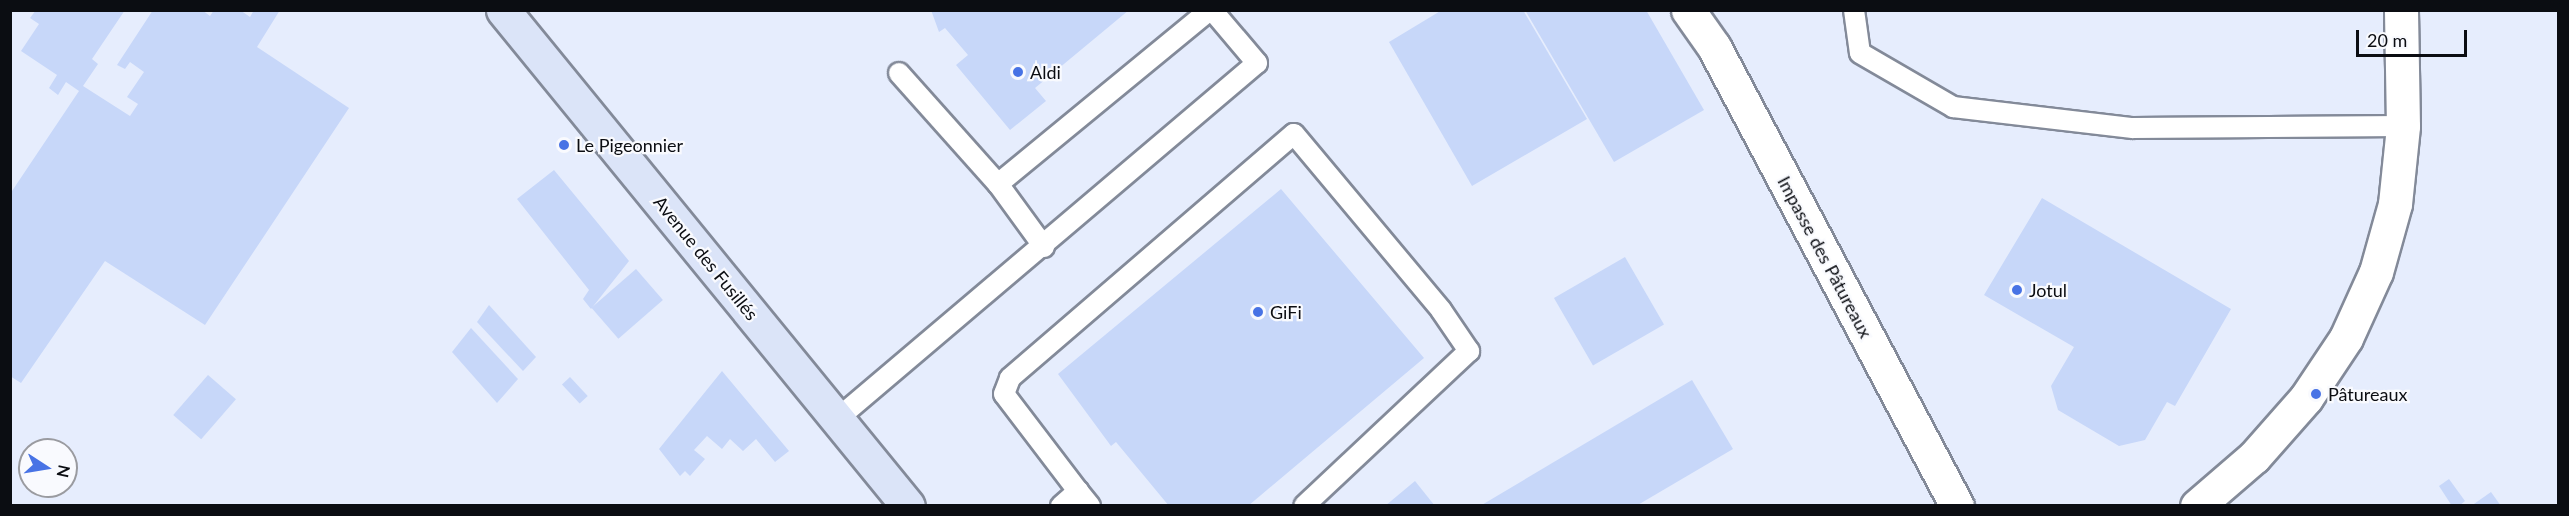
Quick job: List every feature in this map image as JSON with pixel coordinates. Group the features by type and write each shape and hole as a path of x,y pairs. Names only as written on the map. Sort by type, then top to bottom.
{"main road":[{"name":"Avenue des Fusillés","path":"503,10 908,506"}],"street":[{"name":"Impasse des Pâtureaux","path":"1688,10 1714,47 1957,506"},
{"path":"2197,506 2254,457 2306,398 2346,338 2376,272 2395,204 2403,126 2401,10"}],"lane":[{"path":"836,420 1044,247 1257,63 1211,10 998,184"},
{"path":"1854,10 1860,52 1953,107 2133,128 2403,126"},
{"path":"899,73 998,184 1044,247"},
{"path":"1060,506 1084,498 1004,394 1010,378 1294,134 1442,310 1469,351 1304,506"}],"building":[{"path":"36,10 125,10 92,59 98,64 83,86 130,116 138,104 127,97 144,72 130,62 125,69 117,65 153,10 202,10 210,16 214,10 240,10 250,17 254,10 280,10 257,47 349,108 205,325 105,261 21,383 10,376 10,194 79,91 66,82 58,95 49,88 57,75 21,51 39,24 30,18"},
{"name":"Aldi","path":"931,10 1129,10 1035,88 1046,101 1010,130 956,65 968,55 945,28 939,32"},
{"path":"1442,10 1523,10 1587,119 1472,186 1389,42"},
{"path":"1525,10 1646,10 1704,110 1614,162"},
{"path":"554,170 629,261 591,309 583,299 589,290 517,199"},
{"name":"GiFi","path":"1281,189 1424,358 1248,506 1169,506 1116,442 1111,446 1058,374"},
{"path":"2042,198 2231,309 2175,406 2167,402 2145,440 2119,446 2058,410 2051,386 2074,347 1984,295"},
{"path":"1625,257 1664,325 1593,366 1554,298"},
{"path":"636,269 663,300 618,339 591,308"},
{"path":"489,305 536,357 523,371 477,322"},
{"path":"471,328 518,379 497,403 452,352"},
{"path":"722,371 789,451 775,462 756,439 743,451 730,439 722,449 707,436 694,450 705,459 690,476 685,471 680,476 659,449"},
{"path":"208,375 236,399 201,439 173,415"},
{"path":"570,377 588,396 580,404 562,385"},
{"path":"1692,380 1733,449 1636,506 1480,506"},
{"path":"2449,479 2465,501 2459,506 2452,506 2439,486"},
{"path":"1415,481 1435,506 1385,506"},
{"path":"2491,492 2501,506 2471,506"}],"place":[{"name":"Aldi","path":"1018,72"},
{"name":"Le Pigeonnier","path":"564,145"},
{"name":"Jotul","path":"2017,290"},
{"name":"GiFi","path":"1258,312"},
{"name":"Pâtureaux","path":"2316,394"}]}
